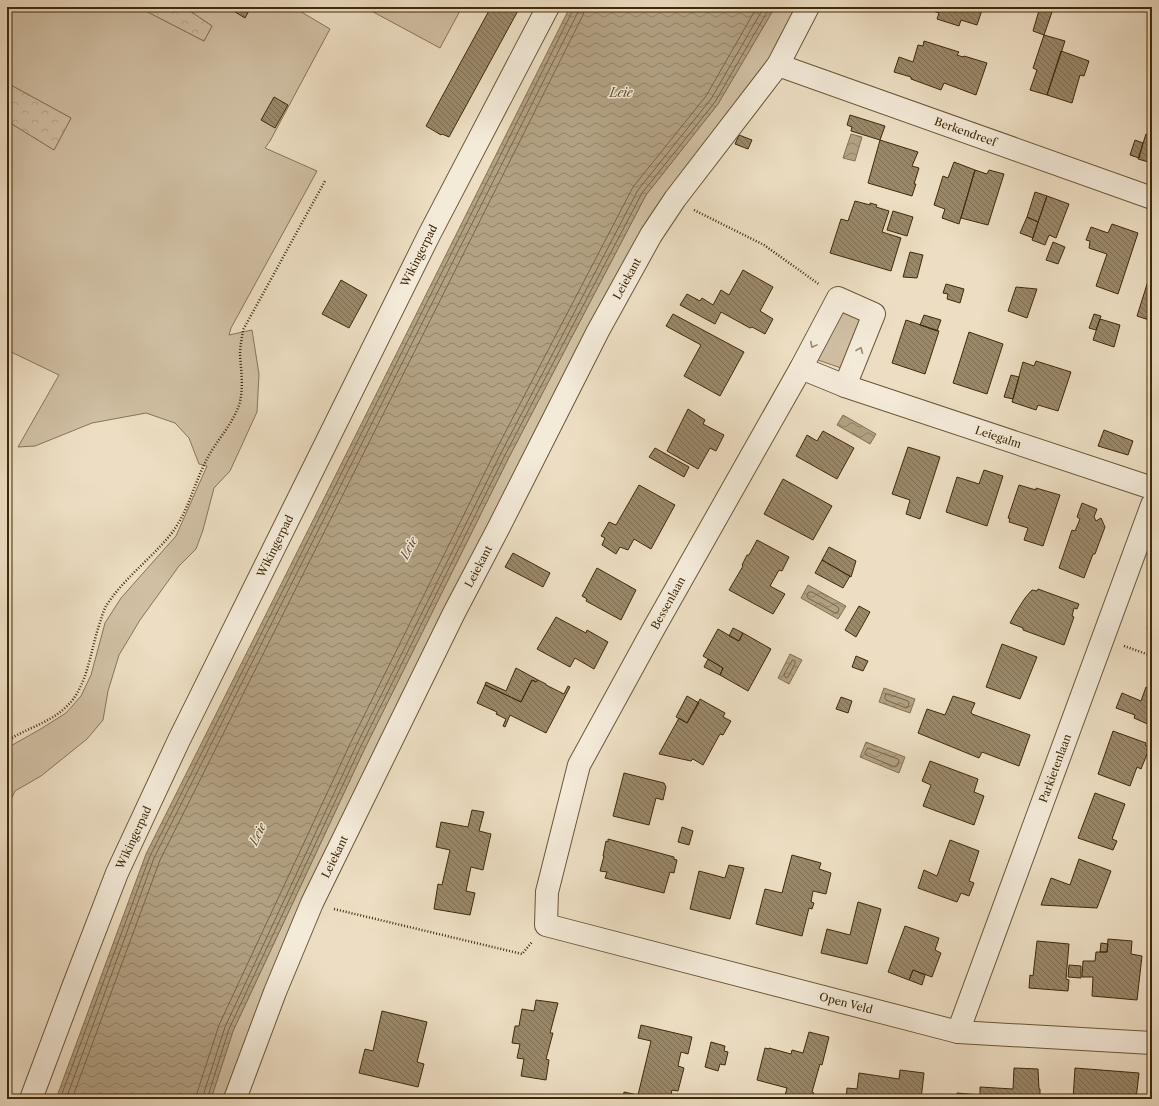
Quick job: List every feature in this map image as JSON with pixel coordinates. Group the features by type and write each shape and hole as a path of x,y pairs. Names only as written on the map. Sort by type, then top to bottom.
{"street":[{"name":"Wikingerpad","path":"31,1099 72,987 124,859 182,733 429,235 548,7"},
{"name":"Leiekant","path":"235,1099 312,904 454,613 598,331 651,235 675,199 778,65 808,7"},
{"name":"Berkendreef","path":"778,65 1152,198"},
{"name":"Bessenlaan","path":"546,925 547,892 579,765 654,628 801,368 838,298"},
{"path":"838,298 874,314 845,386"},
{"name":"Leiegalm","path":"801,368 845,386 1152,488"},
{"name":"Parkietenlaan","path":"958,1032 1152,505"},
{"name":"Open Veld","path":"546,925 958,1032 1152,1043"}],"path":[{"path":"7,741 44,722 65,708 80,688 105,607 117,591 160,548 187,509 205,462 233,418 239,405 242,372 240,352 243,330 325,181"},
{"path":"675,199 764,245 838,298"},
{"path":"1103,638 1152,656"},
{"path":"312,904 522,954 546,925"}],"green space":[{"path":"7,7 138,7 204,41 212,26 184,7 293,7 330,29 265,148 317,171 231,328 229,335 252,330 259,374 257,412 230,471 214,488 203,530 196,549 179,566 140,620 119,655 108,691 103,720 87,739 41,776 15,791 7,808 7,748 66,713 81,696 91,675 105,623 121,598 176,536 207,466 199,464 189,438 175,423 146,413 92,423 35,446 18,447 59,375 7,350 7,121 54,150 71,118 7,83"},
{"path":"138,7 184,7 212,26 204,41"},
{"path":"364,7 462,7 440,48"},
{"path":"775,7 800,7 773,57 660,206 229,1099 211,1099 233,1031 364,750 508,459 646,195 718,104"},
{"path":"7,83 71,118 54,150 7,121"},
{"path":"841,312 861,318 844,369 815,359"}],"water":[{"name":"Leie","path":"570,7 775,7 718,104 646,195 508,459 364,750 233,1031 211,1099 56,1099 146,854"},
{"path":"851,134 862,137 855,161 843,158"},
{"path":"843,415 876,434 870,444 837,425"},
{"path":"808,585 846,606 838,619 801,598"},
{"path":"790,654 802,660 789,684 778,678"},
{"path":"884,688 915,699 910,713 879,702"},
{"path":"866,742 905,757 899,773 860,757"}],"building":[{"path":"227,7 251,7 245,18"},
{"path":"491,7 520,7 449,137 442,134 441,135 426,126"},
{"path":"921,7 983,7 977,25 961,20 959,26 937,19 939,13"},
{"path":"1040,7 1053,9 1044,35 1033,31"},
{"path":"1044,35 1065,41 1047,95 1030,90 1037,70 1033,68"},
{"path":"924,41 959,52 957,55 987,63 976,95 944,83 941,90 911,79 911,77 894,72 899,57 913,62 918,45 923,46"},
{"path":"1061,51 1089,61 1084,76 1080,75 1072,103 1047,95"},
{"path":"274,97 288,105 275,128 261,120"},
{"path":"850,115 885,126 880,140 851,131 852,127 847,125"},
{"path":"1146,134 1152,136 1152,163 1138,159"},
{"path":"739,135 752,140 748,149 735,144"},
{"path":"880,140 918,152 912,166 919,168 912,196 868,183"},
{"path":"1135,140 1143,143 1139,158 1130,155"},
{"path":"954,162 975,170 959,224 942,218 945,209 934,205 943,176 948,178"},
{"path":"975,170 987,174 989,170 1004,174 988,225 961,218"},
{"path":"1035,192 1047,196 1038,222 1027,217"},
{"path":"1047,196 1069,204 1056,238 1049,235 1045,245 1032,240"},
{"path":"855,201 870,205 870,203 877,205 876,207 889,211 882,232 901,238 891,271 830,253 841,219 848,221"},
{"path":"893,211 913,217 907,236 887,230"},
{"path":"1027,217 1038,222 1033,238 1020,233"},
{"path":"1112,224 1138,233 1118,294 1096,286 1107,254 1089,248 1090,241 1086,240 1091,227 1108,233"},
{"path":"1053,242 1065,247 1058,264 1046,260"},
{"path":"910,252 923,255 917,278 903,277"},
{"path":"743,270 773,287 760,311 773,319 765,334 752,327 750,328 721,312 715,324 680,305 687,294 700,301 702,298 713,305 721,290 729,295"},
{"path":"1149,278 1152,279 1152,321 1137,316"},
{"path":"341,280 367,295 349,328 322,314"},
{"path":"946,284 964,289 960,303 947,299 948,294 943,293"},
{"path":"1016,287 1037,289 1027,318 1008,311"},
{"path":"673,314 744,352 720,396 684,376 701,345 666,326"},
{"path":"1094,314 1101,316 1096,330 1089,328"},
{"path":"924,315 941,320 937,331 920,325"},
{"path":"1100,319 1120,325 1114,347 1093,340"},
{"path":"906,320 939,331 925,374 892,363"},
{"path":"969,332 1003,344 987,394 953,383"},
{"path":"1036,361 1071,372 1058,411 1038,405 1036,410 1012,402 1023,362 1034,366"},
{"path":"1011,375 1019,377 1013,399 1004,397"},
{"path":"688,409 705,420 703,424 724,435 716,451 710,448 698,469 667,451"},
{"path":"1104,430 1133,441 1128,455 1098,446"},
{"path":"823,431 854,448 837,479 796,456 807,435 817,441"},
{"path":"908,447 940,457 920,519 906,514 910,500 892,494"},
{"path":"655,448 689,467 684,477 649,457"},
{"path":"984,470 1003,476 987,526 946,512 957,477 979,484"},
{"path":"783,479 832,506 813,540 764,514"},
{"path":"639,485 675,505 651,549 634,539 628,550 620,547 616,554 602,545 605,538 601,536 609,522 616,525"},
{"path":"1019,485 1060,495 1043,546 1024,540 1028,528 1009,522 1010,519 1008,518"},
{"path":"1082,503 1097,509 1094,517 1096,521 1101,518 1105,527 1084,578 1059,568 1072,530 1075,531 1080,519 1077,517"},
{"path":"757,540 789,557 782,571 779,570 770,586 785,594 773,614 729,590 743,566 742,565 747,555 749,555"},
{"path":"829,547 856,561 851,577 822,560"},
{"path":"513,553 550,573 543,587 505,567"},
{"path":"822,560 850,576 843,588 815,573"},
{"path":"597,568 636,590 621,620 586,601 587,599 582,596"},
{"path":"1038,589 1079,604 1077,609 1074,608 1072,616 1074,617 1064,645 1023,630 1023,628 1010,623 1025,598 1032,590 1037,591"},
{"path":"859,606 870,612 856,637 845,630"},
{"path":"1152,616 1152,630 1147,629"},
{"path":"556,617 586,633 587,630 608,642 594,669 575,658 570,667 537,649"},
{"path":"733,628 743,633 739,641 729,636"},
{"path":"718,629 739,641 743,633 771,649 748,691 720,675 723,668 703,656"},
{"path":"1002,644 1037,657 1020,699 986,687"},
{"path":"856,656 868,661 863,671 852,667"},
{"path":"708,659 723,668 720,675 704,667"},
{"path":"516,668 538,680 536,682 532,680 521,702 485,685 486,682 506,691"},
{"path":"532,680 536,682 538,680 564,694 568,686 570,687 546,733 510,715 505,727 503,726 506,719 496,714 497,712 477,703 485,685 521,702"},
{"path":"1146,687 1152,689 1152,726 1134,718 1135,715 1116,708 1122,693 1141,701"},
{"path":"687,696 699,703 687,723 676,717"},
{"path":"953,696 975,703 971,712 972,714 1030,735 1019,766 982,752 979,758 918,733 927,709 945,715"},
{"path":"841,697 852,701 848,713 836,709"},
{"path":"700,699 725,713 723,717 731,721 723,735 720,734 703,765 693,759 691,761 659,754 679,718 687,723"},
{"path":"1113,731 1146,743 1145,745 1150,747 1141,769 1137,767 1130,786 1098,774"},
{"path":"930,761 978,779 974,792 984,796 974,825 923,806 931,785 922,781"},
{"path":"624,773 664,783 666,787 663,800 656,798 649,825 613,816"},
{"path":"1095,793 1125,804 1112,839 1117,841 1113,850 1078,838"},
{"path":"472,810 484,812 479,831 491,834 483,870 471,867 466,891 475,893 470,915 434,909 438,884 442,885 450,850 436,847 441,822 468,827"},
{"path":"682,827 693,831 689,845 678,842"},
{"path":"608,839 674,857 674,859 677,860 674,873 670,872 664,893 605,878 607,872 600,871 606,841 608,842"},
{"path":"950,840 979,851 969,881 974,883 969,896 961,893 957,902 918,888 924,870 937,876"},
{"path":"792,855 821,863 819,869 831,873 826,894 813,891 811,902 814,903 812,909 809,908 802,936 756,924 765,889 782,893"},
{"path":"1079,859 1111,871 1097,908 1041,905 1051,878 1070,885"},
{"path":"729,865 744,868 730,919 690,909 699,871 725,878"},
{"path":"858,902 881,909 867,964 821,953 827,929 850,935"},
{"path":"905,926 939,938 935,950 941,953 932,977 913,970 909,980 888,972"},
{"path":"1108,939 1132,941 1131,954 1142,956 1137,1000 1092,996 1093,977 1082,977 1083,961 1095,961 1096,952 1107,952"},
{"path":"1037,941 1069,944 1066,979 1069,980 1068,991 1029,988 1030,975 1033,976"},
{"path":"1101,943 1108,944 1107,952 1100,952"},
{"path":"1069,965 1081,966 1081,978 1068,977"},
{"path":"913,970 925,975 922,985 909,980"},
{"path":"536,1000 558,1003 550,1033 553,1033 546,1059 549,1060 546,1080 521,1076 524,1059 517,1058 520,1044 512,1043 515,1026 519,1026 522,1009 534,1011"},
{"path":"382,1011 427,1022 417,1062 424,1064 418,1087 359,1073 365,1049 373,1051"},
{"path":"641,1025 692,1037 688,1054 681,1052 678,1066 684,1068 678,1091 672,1090 671,1095 686,1099 623,1099 624,1092 638,1095 651,1041 638,1038"},
{"path":"809,1032 829,1037 822,1065 820,1064 812,1092 814,1093 812,1099 784,1099 787,1088 757,1080 765,1048 791,1054 792,1050 803,1053"},
{"path":"711,1042 725,1046 724,1051 728,1052 725,1065 720,1064 718,1071 705,1067"},
{"path":"1014,1068 1038,1069 1040,1099 957,1099 957,1093 980,1095 980,1087 1013,1089"},
{"path":"1075,1068 1139,1073 1136,1099 1073,1099"},
{"path":"900,1070 924,1073 921,1099 846,1099 847,1088 857,1089 859,1073 899,1079"}]}
